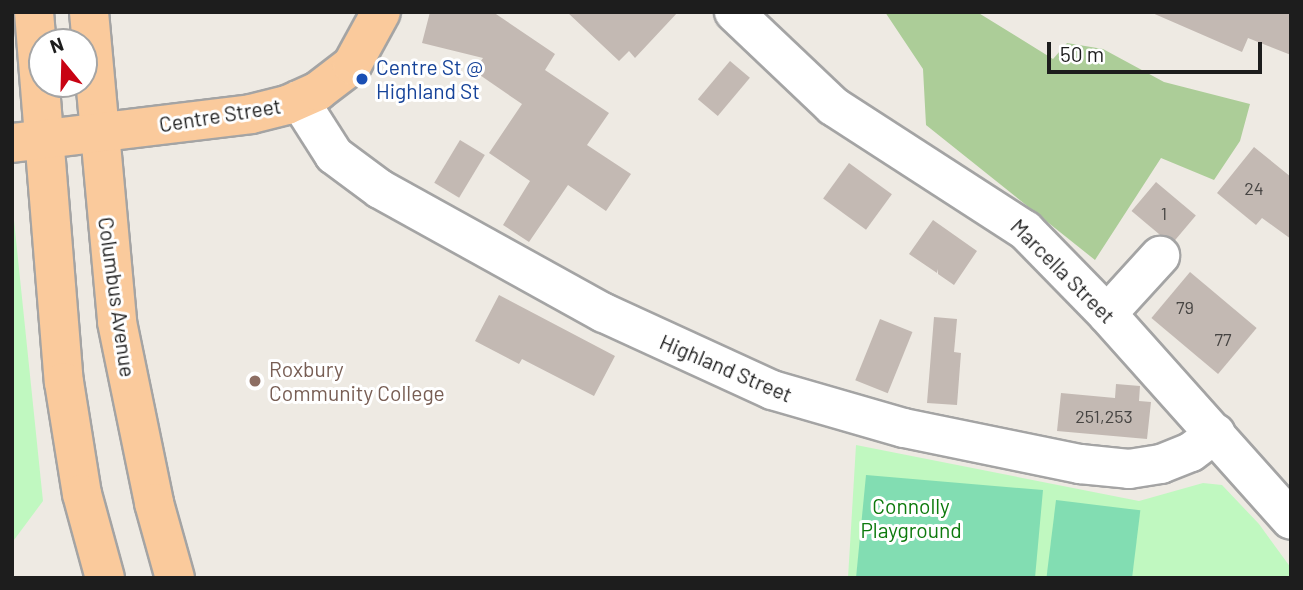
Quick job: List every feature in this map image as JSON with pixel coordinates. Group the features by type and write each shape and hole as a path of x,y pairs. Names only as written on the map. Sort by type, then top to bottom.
{"main road":[{"path":"34,12 28,142 72,442 106,578"},
{"name":"Columbus Avenue","path":"89,12 122,355 175,578"},
{"name":"Centre Street","path":"28,142 251,114 299,100 352,65 381,12"}],"street":[{"name":"Marcella Street","path":"734,12 833,106 1010,218 1107,314 1291,520"},
{"name":"Highland Street","path":"299,100 334,155 380,189 604,313 772,390 925,433 1105,467 1129,469 1161,464 1191,452 1216,433"},
{"path":"1107,314 1160,256"}],"green space":[{"path":"885,12 977,12 1053,59 1067,43 1103,49 1164,82 1250,104 1240,141 1214,180 1161,158 1095,260 926,125 923,69"},
{"path":"12,201 43,501 14,540 12,551"},
{"name":"Connolly Playground","path":"856,445 1139,501 1203,483 1222,485 1259,524 1291,568 1291,578 848,578"},
{"path":"866,475 1043,490 1035,578 856,578"},
{"path":"1056,500 1140,510 1132,578 1046,578"}],"building":[{"path":"430,12 493,12 555,54 545,70 609,113 587,145 631,174 606,211 568,185 529,242 503,225 530,181 489,153 522,104 474,71 483,58 422,43"},
{"path":"567,12 678,12 635,58 629,51 619,61"},
{"path":"1150,12 1291,12 1291,55 1248,38 1242,52"},
{"path":"730,61 750,78 718,116 698,99"},
{"path":"460,140 485,155 459,198 434,183"},
{"path":"1254,147 1291,177 1291,239 1262,218 1256,225 1217,193"},
{"path":"849,163 892,194 866,230 823,199"},
{"path":"1156,182 1196,215 1171,245 1132,211"},
{"path":"933,220 977,251 954,285 938,274 938,269 937,273 909,254"},
{"path":"1190,272 1257,328 1218,374 1151,318"},
{"path":"499,295 615,356 594,396 522,359 519,364 475,341"},
{"path":"934,317 957,319 954,352 961,353 957,405 927,403"},
{"path":"880,319 912,332 888,393 855,380"},
{"path":"1116,384 1140,386 1139,401 1151,402 1147,439 1057,431 1061,393 1115,398"}],"place":[{"name":"Centre St @ Highland St","path":"362,79"},
{"name":"Roxbury Community College","path":"255,381"}]}
